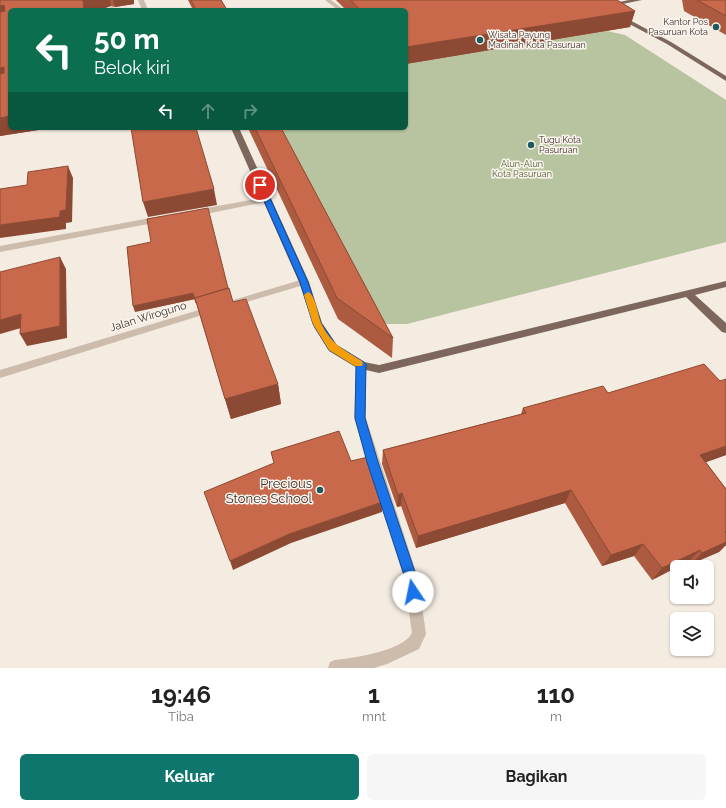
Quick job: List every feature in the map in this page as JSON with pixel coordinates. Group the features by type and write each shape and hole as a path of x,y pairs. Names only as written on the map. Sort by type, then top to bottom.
{"main road":[{"path":"607,10 600,6 639,0"},
{"path":"614,14 669,43 726,79"},
{"path":"236,130 304,282 317,324 333,348 361,364 379,369 726,284"},
{"path":"688,294 726,329"}],"street":[{"path":"328,0 338,8"},
{"path":"189,214 267,200"},
{"path":"0,249 173,217"},
{"name":"Jalan Wiroguno","path":"0,374 304,282"},
{"path":"335,667 382,659 414,644 419,634 411,578 360,418 361,364"}],"green space":[{"name":"Alun-Alun Kota Pasuruan","path":"607,31 625,35 726,100 726,242 407,324 387,324 372,318 274,130 408,130 408,64"}],"building":[{"path":"0,0 83,0 84,8 8,8 8,116 0,118 0,74 4,73 4,67 0,68 0,12 5,11 4,5 0,6"},
{"path":"191,0 221,0 226,8 195,8"},
{"path":"351,0 617,0 635,11 408,47 408,8 358,8"},
{"path":"697,0 726,0 726,16"},
{"path":"131,130 197,130 214,189 143,202"},
{"path":"256,130 282,130 393,338 337,298"},
{"path":"68,166 66,210 60,211 60,217 0,225 0,189 27,185 28,172"},
{"path":"208,208 228,288 195,298 196,303 193,293 133,306 127,247 151,242 147,219"},
{"path":"60,257 60,326 20,334 21,314 0,320 0,272"},
{"path":"229,288 233,302 246,299 278,384 225,399 195,298"},
{"path":"704,364 720,381 726,379 726,446 700,455 726,489 726,542 702,553 700,550 679,560 670,560 670,564 662,568 643,544 611,555 571,490 418,536 402,493 398,495 383,450 526,413 523,408 603,386 608,393"},
{"path":"339,431 351,461 368,457 382,502 289,534 230,561 204,492 274,463 271,452"}],"slow traffic":[{"path":"308,295 317,324 333,348 349,359 359,363"}],"place":[{"name":"Kantor Pos Pasuruan Kota","path":"716,27"},
{"name":"Wisata Payung Madinah Kota Pasuruan","path":"480,40"},
{"name":"Tugu Kota Pasuruan","path":"531,145"},
{"name":"Precious Stones School","path":"320,490"}],"route":[{"path":"260,185 304,282 317,324 333,348 349,359 361,364 360,418 411,578 413,592"}]}
